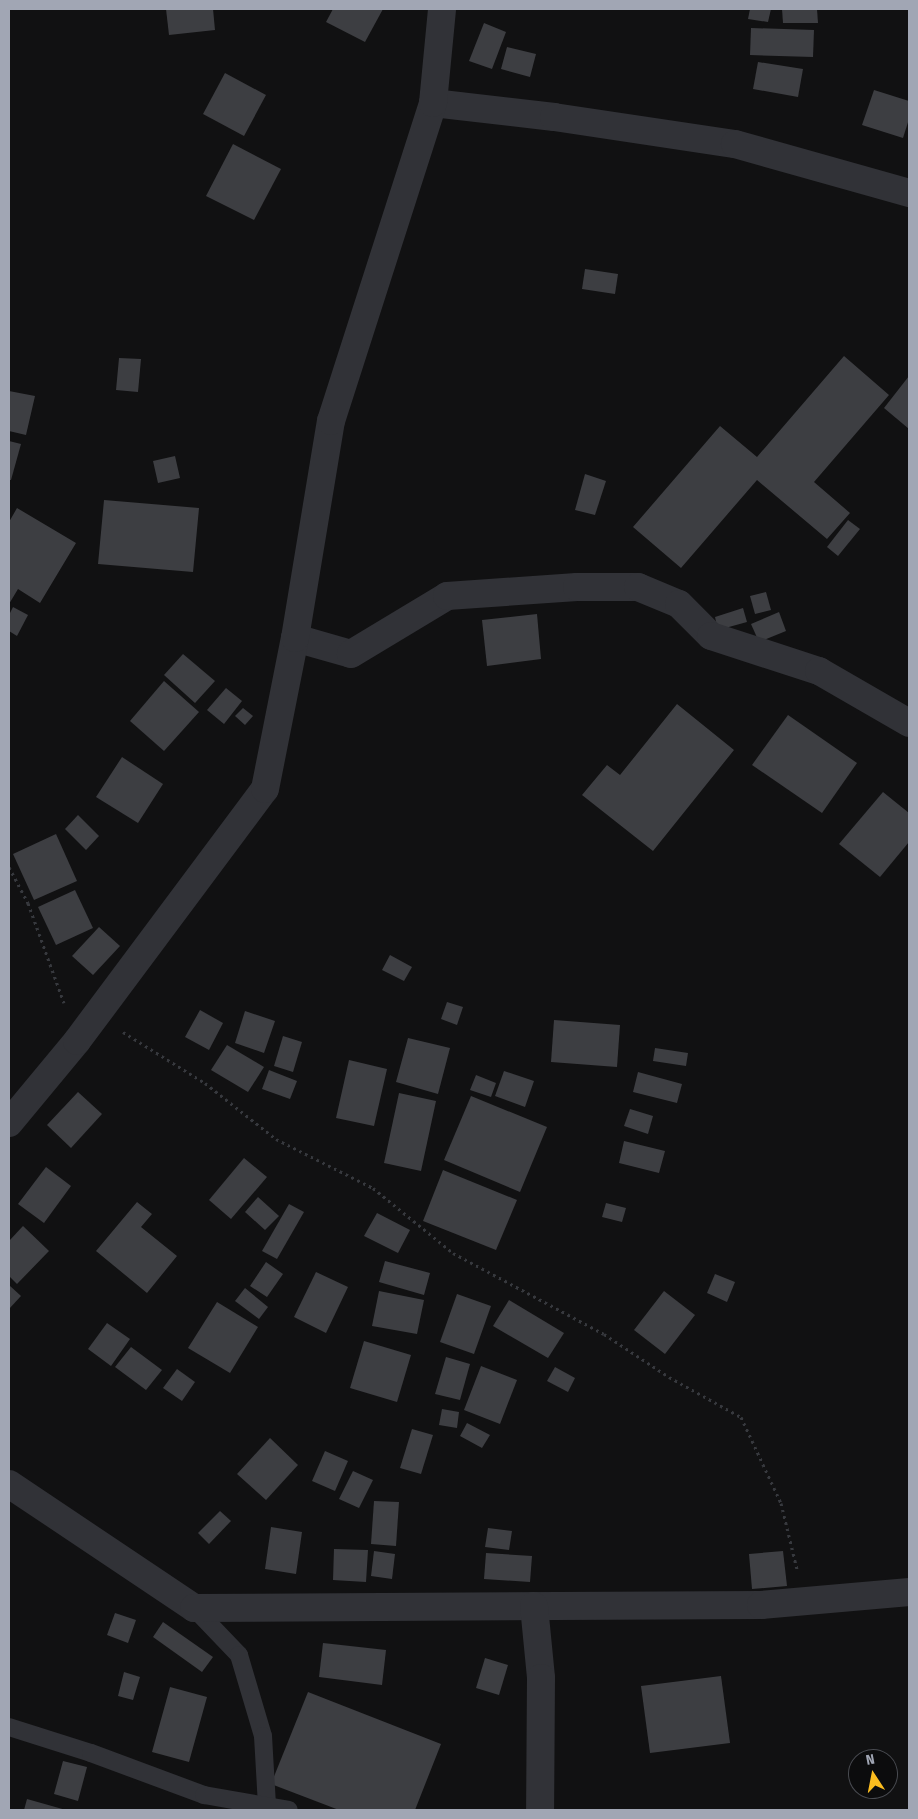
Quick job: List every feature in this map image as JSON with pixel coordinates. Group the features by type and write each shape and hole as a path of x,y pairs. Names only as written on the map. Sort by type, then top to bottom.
{"street":[{"path":"9,1123 97,1015 265,788 296,638 332,421 432,103 442,9"},
{"path":"432,103 554,117 735,144 909,193"},
{"path":"296,638 350,654 447,596 577,587 638,587 680,604 711,636 819,670 909,723"},
{"path":"9,1484 194,1608 761,1605 909,1592"},
{"path":"534,1606 541,1678 540,1810"}],"lane":[{"path":"194,1608 239,1655 262,1736 267,1806"},
{"path":"9,1727 91,1754 204,1795 288,1810"}],"path":[{"path":"9,867 28,903 77,1041"},
{"path":"97,1015 204,1083 276,1139 373,1188 453,1253 604,1334 669,1377 741,1417 781,1503 806,1601"}],"building":[{"path":"166,9 213,9 215,30 169,35"},
{"path":"333,9 383,9 365,42 326,22"},
{"path":"750,9 771,9 768,22 748,19"},
{"path":"782,9 817,9 818,23 783,23"},
{"path":"484,23 506,32 492,69 469,61"},
{"path":"751,28 814,30 813,57 750,55"},
{"path":"507,47 536,54 530,77 501,69"},
{"path":"758,62 803,69 798,97 753,89"},
{"path":"225,73 266,95 244,136 203,114"},
{"path":"874,90 909,101 909,119 903,138 862,125"},
{"path":"233,144 281,169 254,220 206,196"},
{"path":"585,269 618,274 615,294 582,289"},
{"path":"844,356 889,395 814,482 850,513 827,539 757,480 681,568 633,527 720,426 757,457"},
{"path":"119,358 141,359 138,392 116,390"},
{"path":"909,376 909,429 884,408"},
{"path":"9,391 35,396 26,435 9,431"},
{"path":"9,441 21,444 11,480 9,480"},
{"path":"175,456 180,478 158,483 153,461"},
{"path":"585,474 606,481 595,515 575,510"},
{"path":"104,500 199,508 193,572 98,564"},
{"path":"17,508 76,543 40,603 18,589 9,604 9,522"},
{"path":"848,520 860,529 838,556 827,547"},
{"path":"766,592 771,610 755,614 750,596"},
{"path":"13,607 28,615 17,636 9,631 9,615"},
{"path":"743,608 747,622 718,630 715,617"},
{"path":"779,612 786,631 759,642 751,624"},
{"path":"537,614 541,659 487,666 482,620"},
{"path":"183,654 215,681 195,703 164,675"},
{"path":"164,681 199,712 164,751 130,721"},
{"path":"226,688 242,701 224,724 207,710"},
{"path":"677,704 734,750 653,851 582,795 607,765 620,775"},
{"path":"243,708 253,716 245,725 235,716"},
{"path":"788,715 857,763 822,813 752,765"},
{"path":"122,757 163,784 138,823 96,797"},
{"path":"883,792 909,813 909,842 880,877 839,844"},
{"path":"78,815 99,836 86,850 65,829"},
{"path":"56,834 77,881 34,900 13,854"},
{"path":"75,890 93,928 56,945 38,907"},
{"path":"99,927 120,946 93,975 72,956"},
{"path":"390,955 412,967 404,981 382,970"},
{"path":"447,1002 463,1007 457,1025 441,1019"},
{"path":"200,1010 223,1023 209,1050 185,1037"},
{"path":"245,1011 275,1021 264,1053 235,1043"},
{"path":"554,1020 620,1025 617,1067 551,1062"},
{"path":"283,1036 302,1042 293,1072 274,1066"},
{"path":"408,1038 450,1048 438,1094 396,1082"},
{"path":"227,1045 264,1067 248,1092 211,1070"},
{"path":"655,1048 688,1053 686,1066 653,1061"},
{"path":"349,1060 387,1069 374,1126 336,1118"},
{"path":"269,1070 297,1081 290,1099 262,1089"},
{"path":"504,1071 534,1081 525,1107 495,1096"},
{"path":"638,1072 682,1084 677,1103 633,1092"},
{"path":"476,1075 496,1083 491,1097 470,1090"},
{"path":"78,1092 102,1114 71,1148 47,1125"},
{"path":"399,1093 436,1101 421,1171 384,1163"},
{"path":"471,1096 547,1127 520,1192 444,1160"},
{"path":"630,1109 653,1116 648,1134 624,1126"},
{"path":"624,1141 665,1151 659,1173 619,1163"},
{"path":"244,1158 267,1177 231,1219 209,1200"},
{"path":"46,1167 71,1186 44,1223 18,1204"},
{"path":"443,1170 517,1200 496,1250 423,1221"},
{"path":"258,1197 279,1216 265,1230 245,1212"},
{"path":"137,1202 152,1214 141,1227 177,1256 147,1293 96,1251"},
{"path":"606,1203 626,1208 622,1222 602,1217"},
{"path":"289,1204 304,1212 277,1259 262,1251"},
{"path":"377,1213 410,1230 398,1253 364,1236"},
{"path":"23,1226 49,1251 17,1284 9,1276 9,1241"},
{"path":"385,1261 430,1273 424,1295 379,1282"},
{"path":"266,1262 283,1274 267,1297 250,1286"},
{"path":"316,1272 348,1287 326,1333 294,1317"},
{"path":"715,1274 735,1282 727,1302 707,1293"},
{"path":"9,1285 21,1296 9,1309"},
{"path":"245,1288 268,1307 259,1319 235,1301"},
{"path":"379,1291 424,1300 417,1334 372,1326"},
{"path":"664,1291 695,1315 665,1354 634,1330"},
{"path":"457,1294 491,1306 474,1354 440,1342"},
{"path":"509,1300 564,1333 548,1358 493,1326"},
{"path":"217,1302 258,1327 230,1373 188,1348"},
{"path":"107,1323 130,1339 111,1366 88,1349"},
{"path":"364,1341 411,1355 397,1402 350,1388"},
{"path":"131,1347 162,1370 146,1390 115,1367"},
{"path":"446,1357 470,1364 460,1400 435,1394"},
{"path":"481,1366 517,1380 500,1424 464,1410"},
{"path":"555,1367 575,1378 568,1392 547,1381"},
{"path":"177,1369 195,1382 182,1401 163,1388"},
{"path":"442,1409 459,1412 457,1428 439,1425"},
{"path":"467,1423 490,1435 482,1448 460,1436"},
{"path":"412,1429 433,1435 421,1474 400,1468"},
{"path":"270,1438 298,1465 266,1500 237,1474"},
{"path":"325,1451 348,1461 335,1491 312,1481"},
{"path":"353,1471 373,1480 359,1508 339,1499"},
{"path":"374,1501 399,1502 396,1546 371,1544"},
{"path":"220,1511 231,1521 209,1544 198,1533"},
{"path":"271,1527 302,1532 296,1574 265,1569"},
{"path":"488,1528 512,1531 509,1550 485,1547"},
{"path":"334,1549 368,1550 366,1582 333,1580"},
{"path":"374,1551 395,1554 392,1579 371,1576"},
{"path":"783,1551 787,1586 752,1589 749,1554"},
{"path":"486,1553 532,1556 530,1582 484,1579"},
{"path":"115,1613 136,1620 128,1643 107,1635"},
{"path":"163,1622 213,1657 202,1672 153,1637"},
{"path":"323,1643 386,1650 382,1685 319,1677"},
{"path":"485,1658 508,1665 499,1695 476,1688"},
{"path":"124,1672 140,1677 133,1700 118,1696"},
{"path":"721,1676 730,1743 650,1753 641,1686"},
{"path":"170,1687 207,1697 189,1762 152,1752"},
{"path":"308,1692 441,1744 415,1810 339,1810 271,1784"},
{"path":"63,1761 87,1767 78,1801 54,1794"},
{"path":"27,1799 66,1810 24,1810"}]}
